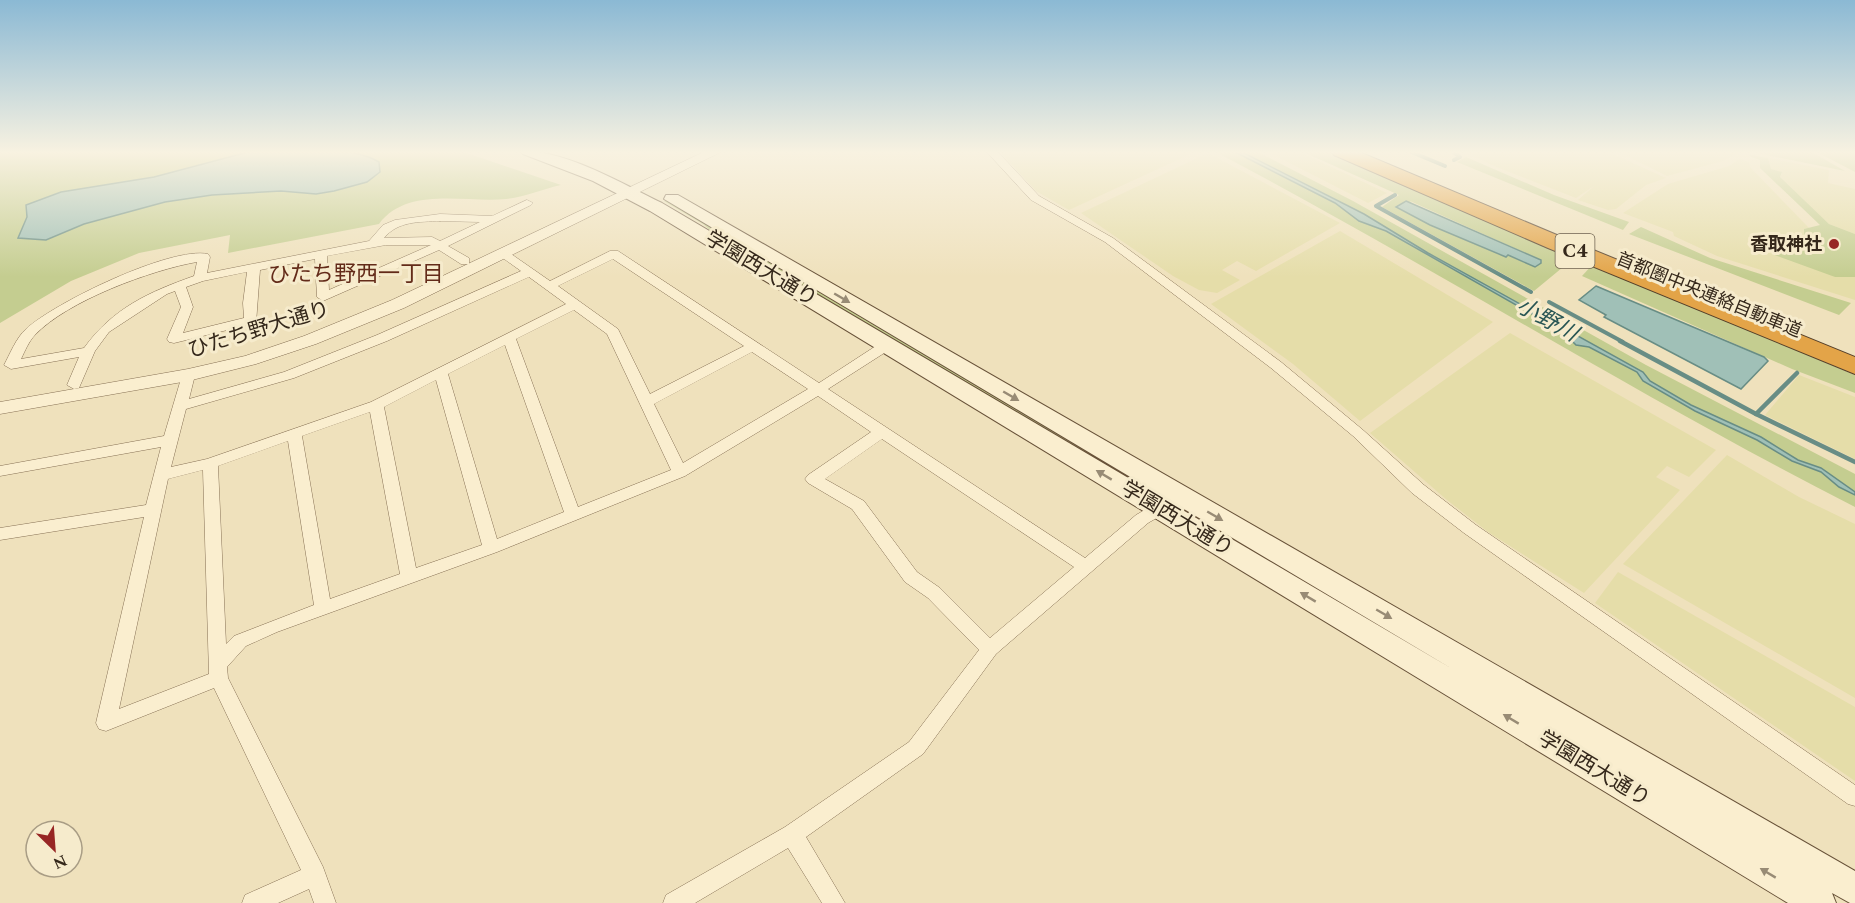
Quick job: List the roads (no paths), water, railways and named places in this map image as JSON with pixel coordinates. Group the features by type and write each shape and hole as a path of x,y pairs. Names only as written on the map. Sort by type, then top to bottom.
{"highway":[{"name":"首都圏中央連絡自動車道","path":"1439,193 1855,366"},
{"name":"首都圏中央連絡自動車道","path":"1463,193 1855,354"}],"main road":[{"name":"学園西大通り","path":"643,193 887,345 1171,502 1855,889"},
{"name":"学園西大通り","path":"649,193 708,218 1819,903"}],"street":[{"name":"ひたち野大通り","path":"0,397 192,364 272,343 366,308 616,193"},
{"name":"ひたち野大通り","path":"0,408 188,375 250,360 340,329 504,253 618,193"},
{"path":"1030,193 1035,198 1109,240 1276,365 1358,433 1418,489 1470,529 1855,796"},
{"path":"321,254 323,297 439,246 527,203"},
{"path":"373,244 388,227 420,219 458,217 493,219"},
{"path":"74,385 88,351 111,323 135,307 200,278 386,241 432,241 465,261"},
{"path":"504,253 613,332 680,472"},
{"path":"550,285 614,254 1086,567"},
{"path":"88,351 11,365 29,333 66,306 118,281 171,263 204,257 200,278"},
{"path":"179,286 187,307 174,339 251,320 249,303 254,267"},
{"path":"180,406 290,375 382,338 529,272"},
{"path":"161,475 210,464 376,405 574,305"},
{"path":"509,338 573,516"},
{"path":"188,375 161,475 106,723 218,672 240,641 323,608 491,548 680,472 819,389 887,345"},
{"path":"646,402 753,346"},
{"path":"441,372 491,548"},
{"path":"376,405 410,576"},
{"path":"883,431 813,479 858,505 911,577 934,593 990,649"},
{"path":"294,434 323,608"},
{"path":"0,471 171,440"},
{"path":"210,464 218,672 315,875 325,903"},
{"path":"674,903 792,834 916,748 990,649 1142,519 1171,502"},
{"path":"0,534 153,510"},
{"path":"792,834 834,903"},
{"path":"253,903 315,875"}],"water":[{"path":"58,193 244,193 165,202 84,224 46,240 18,238 27,217 26,205"},
{"name":"小野川","path":"1316,193 1323,193 1364,214 1428,253 1643,372 1650,381 1691,405 1761,437 1798,460 1821,468 1855,492 1855,495 1839,487 1821,472 1792,461 1757,440 1695,411 1643,381 1637,372 1589,347 1576,345 1562,331 1386,231 1359,221 1335,203"},
{"path":"1406,201 1541,260 1541,263 1535,267 1430,225 1396,207"},
{"path":"1596,286 1764,357 1768,361 1741,389 1604,317 1606,315 1579,300"}],"waterway":[{"name":"小野川","path":"1395,195 1376,206 1531,292"},
{"name":"小野川","path":"1549,302 1623,342"},
{"path":"1620,341 1756,414"},
{"path":"1756,414 1797,373"},
{"path":"1756,414 1855,462"}],"place":[{"name":"香取神社","path":"1834,244"}],"district":[{"name":"ひたち野西一丁目","path":"356,274"}]}
